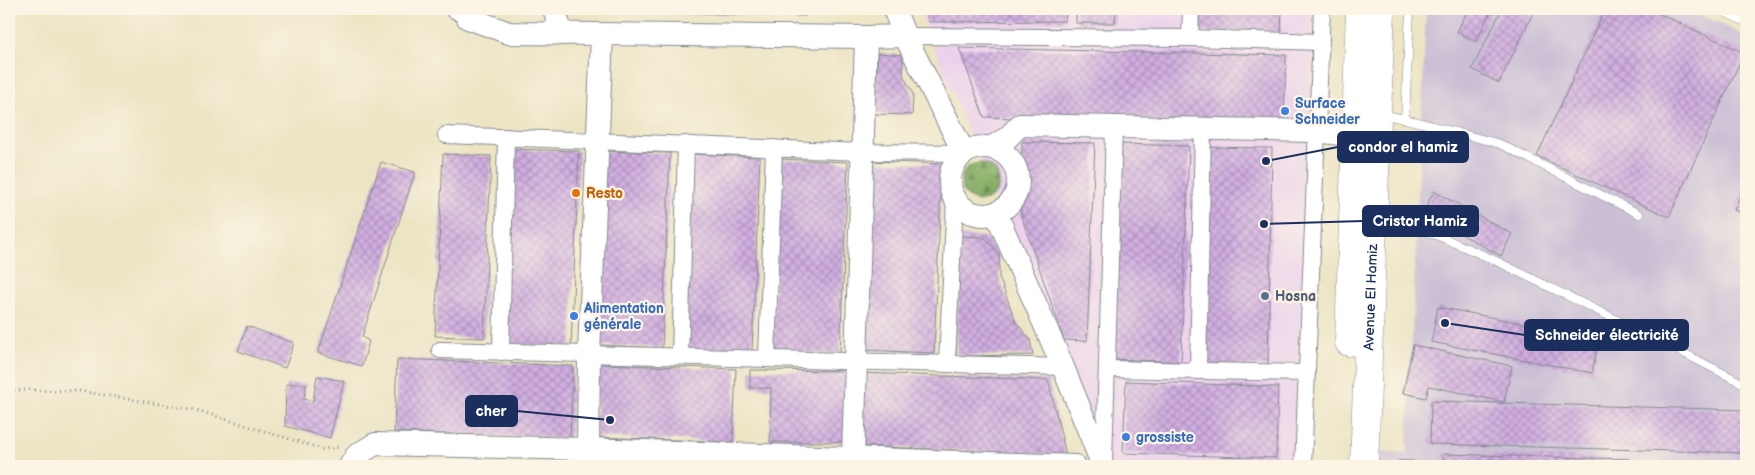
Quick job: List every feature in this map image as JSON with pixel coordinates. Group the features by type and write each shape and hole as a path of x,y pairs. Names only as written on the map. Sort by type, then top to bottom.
{"highway":[{"path":"1345,466 1360,9"},
{"name":"Avenue El Hamiz","path":"1364,466 1381,9"}],"street":[{"path":"554,9 562,34"},
{"path":"894,9 905,36 964,152"},
{"path":"1190,38 1191,9"},
{"path":"1303,466 1322,9"},
{"path":"465,12 509,33 1190,38 1321,42"},
{"path":"588,449 589,354 602,35"},
{"path":"853,458 866,37"},
{"path":"446,135 863,152 964,152 974,148 992,147 1008,138 1020,125 1317,131 1356,136"},
{"path":"1104,466 1114,127"},
{"path":"1198,370 1203,128"},
{"path":"501,352 506,137"},
{"path":"680,356 686,144"},
{"path":"964,152 956,161 950,173 950,186 960,206 968,212 977,215 987,215 1007,207 1015,197 1018,185 1018,172 1012,161 1003,152 992,147"},
{"path":"767,359 774,148"},
{"path":"947,364 955,199"},
{"path":"996,213 1104,466"},
{"path":"440,350 1063,367"},
{"path":"1107,369 1307,373"},
{"path":"353,460 375,444 588,449 1075,466"}],"lane":[{"path":"1405,119 1410,9"},
{"path":"1718,9 1746,22"},
{"path":"1377,113 1500,144 1639,214"},
{"path":"1373,213 1441,236 1660,341 1746,385"}],"path":[{"path":"9,390 79,391 196,410 322,450 339,446 353,460"}],"shaded area":[{"path":"919,9 1313,9 1303,466 1103,466"},
{"path":"1426,9 1688,9 1746,36 1746,466 1376,466 1376,452 1407,454"},
{"path":"384,461 469,463 469,466 378,466"}],"green space":[{"path":"980,163 993,169 999,182 993,195 980,201 967,195 961,182 967,169"}],"building":[{"path":"805,9 805,16 585,10"},
{"path":"924,9 1066,9 1065,21 929,22"},
{"path":"1076,9 1116,9 1115,23 1076,23"},
{"path":"1123,9 1149,9 1149,11 1123,11"},
{"path":"1196,9 1282,9 1281,33 1195,31"},
{"path":"1468,9 1492,9 1476,42 1457,32"},
{"path":"1502,9 1535,9 1499,83 1472,69"},
{"path":"1605,9 1649,9 1744,53 1669,217 1537,156"},
{"path":"959,48 1286,55 1284,126 984,117"},
{"path":"878,53 903,55 903,75 913,94 912,115 874,114"},
{"path":"1022,142 1095,143 1087,341 1064,340 1021,215"},
{"path":"1120,144 1189,146 1181,362 1112,359"},
{"path":"1205,147 1272,148 1268,366 1201,365"},
{"path":"512,149 579,151 571,347 504,344"},
{"path":"604,151 670,153 662,348 596,345"},
{"path":"443,154 491,156 484,338 435,336"},
{"path":"692,154 760,157 752,351 685,349"},
{"path":"780,159 848,162 840,354 772,351"},
{"path":"867,161 942,164 934,353 859,350"},
{"path":"381,162 415,172 362,337 369,341 362,366 318,353"},
{"path":"1746,182 1746,215 1734,210"},
{"path":"1434,191 1512,234 1501,256 1423,213"},
{"path":"961,236 984,237 999,254 999,277 1016,322 1030,339 1033,355 956,356"},
{"path":"1438,307 1599,338 1592,373 1431,342"},
{"path":"247,326 294,343 285,368 238,351"},
{"path":"1413,345 1512,366 1504,402 1429,386 1426,398 1403,393"},
{"path":"397,359 573,366 570,439 394,432"},
{"path":"598,364 736,369 733,442 595,437"},
{"path":"750,370 846,371 845,442 770,442 771,388 750,388"},
{"path":"862,373 1048,380 1066,455 859,446"},
{"path":"317,376 344,381 330,438 285,426 286,384 306,384 304,399 313,401"},
{"path":"1126,381 1278,387 1276,458 1123,453"},
{"path":"1431,401 1746,410 1746,453 1430,444"},
{"path":"1443,454 1629,459 1628,466 1443,466"},
{"path":"1399,461 1413,461 1413,466 1399,466"}],"place":[{"name":"Surface Schneider","path":"1285,111"},
{"name":"condor el hamiz","path":"1266,161"},
{"name":"Resto","path":"576,193"},
{"name":"Cristor Hamiz","path":"1264,224"},
{"name":"Hosna","path":"1265,296"},
{"name":"Alimentation générale","path":"574,316"},
{"name":"Schneider électricité","path":"1445,323"},
{"name":"cher","path":"610,420"},
{"name":"grossiste","path":"1126,437"}]}
